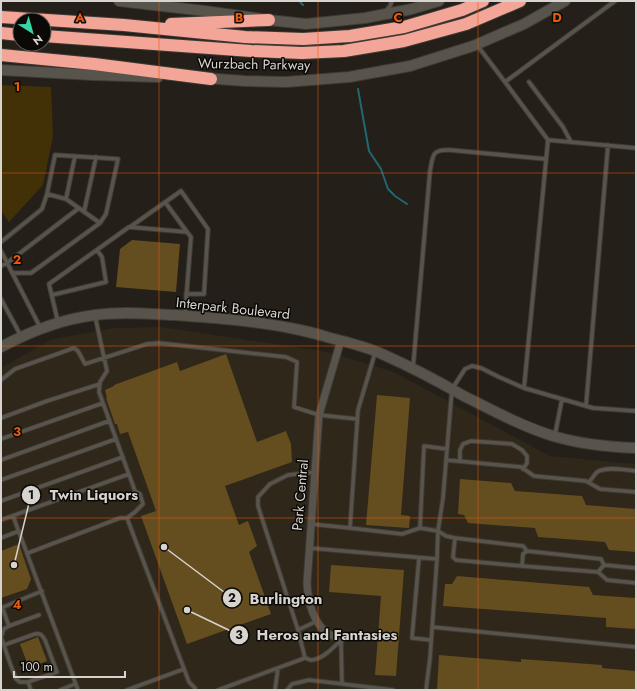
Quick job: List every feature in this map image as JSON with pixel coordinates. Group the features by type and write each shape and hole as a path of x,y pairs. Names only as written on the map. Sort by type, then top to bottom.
{"highway":[{"name":"Wurzbach Parkway","path":"1,17 124,25 245,37 303,39 350,36 404,27 462,10 483,1"},
{"name":"Wurzbach Parkway","path":"52,37 251,51 302,53 344,51 404,41 466,24 520,1"},
{"path":"124,25 268,20"},
{"path":"1,33 12,34"},
{"path":"1,55 94,64 211,79"}],"main road":[{"path":"119,1 306,24 365,18 412,9 421,3 439,1"},
{"name":"Wurzbach Parkway","path":"1,70 286,82 349,77 410,66 476,44 524,24 565,1"},
{"name":"Interpark Boulevard","path":"1,347 21,336 68,320 122,312 251,322 296,329 341,340 376,352 413,369 500,415 526,427 554,437 583,443 636,448"}],"street":[{"name":"Park Central","path":"341,340 320,415 307,572 310,605 317,621 327,632 342,640"}],"lane":[{"path":"382,14 390,6 392,1"},
{"path":"505,82 615,1"},
{"path":"476,44 548,140 524,388"},
{"path":"529,82 563,127 571,142"},
{"path":"548,140 636,148"},
{"path":"586,406 608,145"},
{"path":"413,369 432,158 436,152 446,150 546,159"},
{"path":"1,242 42,209 47,194 55,155 118,159 106,214 100,222 31,273 12,274"},
{"path":"66,199 75,156"},
{"path":"84,212 96,157"},
{"path":"58,323 49,284 181,191 208,229 204,294 186,294"},
{"path":"47,194 66,199 100,222"},
{"path":"165,202 190,236 184,316"},
{"path":"1,266 79,208"},
{"path":"130,228 187,232"},
{"path":"52,295 106,282 102,257 97,250"},
{"path":"1,251 41,328"},
{"path":"1,299 21,336"},
{"path":"28,553 120,518 127,518 143,504 140,494 135,491 99,392 100,382 107,371 95,315"},
{"path":"1,380 15,369 74,348 78,351 86,364 147,344 159,343 286,357 297,362 294,407 320,415 357,419"},
{"path":"350,528 358,410 376,352"},
{"path":"426,690 432,627 438,531 443,498 452,389 465,370 472,366 481,368 524,388 593,408 636,411"},
{"path":"1,418 100,384"},
{"path":"554,437 562,399"},
{"path":"1,439 103,403"},
{"path":"1,460 109,421"},
{"path":"1,480 116,439"},
{"path":"460,461 460,450 463,444 471,441 512,444 522,450 527,456 527,463 523,468"},
{"path":"420,528 424,446 447,449"},
{"path":"1,501 123,457"},
{"path":"446,460 521,467 534,476 586,481 600,488 636,492"},
{"path":"589,482 598,471 603,469 636,471"},
{"path":"305,658 298,630 258,506 258,498 270,484 288,475 315,472"},
{"path":"1,520 129,474"},
{"path":"13,516 78,690"},
{"path":"127,518 189,682 196,689"},
{"path":"311,524 402,534 420,528 438,531 446,536 455,538 523,546 527,551 601,559 604,565"},
{"path":"1,538 19,531"},
{"path":"455,538 453,557 456,560 598,572 607,580 636,583"},
{"path":"309,548 437,559"},
{"path":"522,566 523,554 527,551"},
{"path":"419,558 412,638 431,640"},
{"path":"604,565 636,568"},
{"path":"598,572 604,565"},
{"path":"10,626 2,608 42,591"},
{"path":"4,645 39,633 45,640 57,672 28,682 20,682 16,679 1,637 4,629 39,615"},
{"path":"298,630 317,621"},
{"path":"432,627 636,647"},
{"path":"218,690 305,658 311,660 318,658 330,651 342,640"},
{"path":"342,640 342,684"},
{"path":"275,690 278,668"},
{"path":"127,690 184,669"},
{"path":"287,690 292,684 309,680 393,690"},
{"path":"28,682 31,690"},
{"path":"60,690 76,684"}],"shaded area":[{"path":"1,85 51,87 53,136 43,185 9,222 1,211"},
{"path":"162,327 328,352 394,372 550,456 636,464 636,690 1,690 1,368 52,339 115,328"}],"building":[{"path":"132,240 180,244 176,292 116,287 120,249"},
{"path":"226,354 257,442 286,431 291,444 292,462 225,486 239,525 248,521 257,546 249,552 271,614 187,644 141,516 156,511 128,432 120,434 106,398 105,390 114,385 177,362 180,371"},
{"path":"377,395 410,398 401,515 410,516 409,528 366,525"},
{"path":"460,479 511,483 515,491 582,496 586,505 636,509 636,552 609,550 605,542 538,537 535,528 468,523 464,515 458,514"},
{"path":"19,544 31,579 27,589 1,598 1,551"},
{"path":"331,565 404,570 396,676 375,675 381,596 329,592"},
{"path":"457,576 589,587 593,595 636,598 636,629 606,627 606,618 443,606 445,584 452,584"},
{"path":"38,637 47,661 29,668 20,644"},
{"path":"439,655 521,662 521,659 602,665 602,668 636,671 636,690 437,689"}],"waterway":[{"path":"299,1 303,5"},
{"path":"358,89 369,151 381,169 388,189 407,204"}],"place":[{"name":"Burlington","path":"164,547"},
{"name":"Twin Liquors","path":"14,565"},
{"name":"Heros and Fantasies","path":"187,610"}]}
